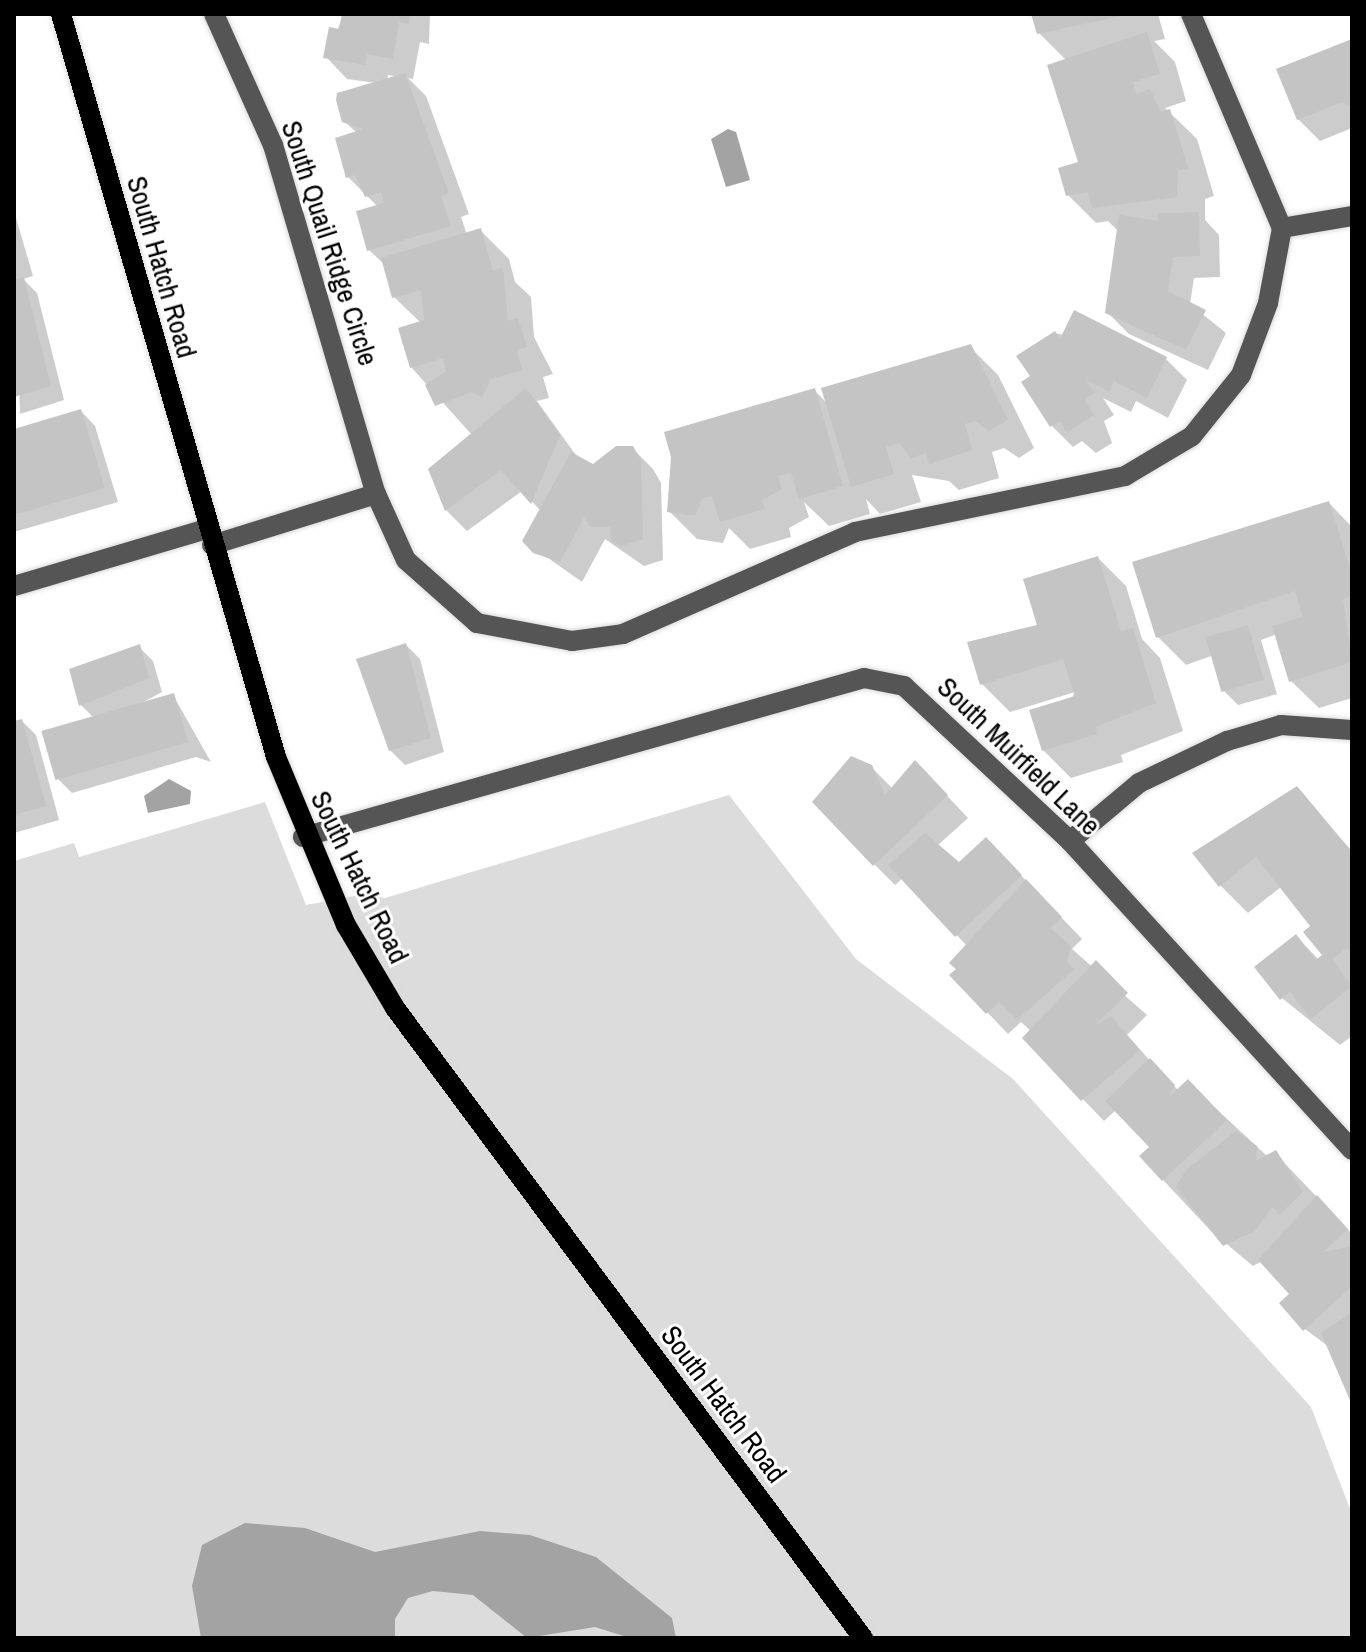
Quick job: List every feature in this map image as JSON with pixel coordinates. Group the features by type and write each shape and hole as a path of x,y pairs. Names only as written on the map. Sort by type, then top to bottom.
{"main road":[{"name":"South Hatch Road","path":"61,14 210,537 303,837 395,1008 863,1638"}],"street":[{"name":"South Quail Ridge Circle","path":"214,14 273,145 376,494 406,560 477,623 572,641 623,634 855,532 1125,476 1192,436 1241,375 1268,303 1282,228"},
{"path":"1191,14 1282,228 1352,216"},
{"path":"14,586 376,494"},
{"name":"South Muirfield Lane","path":"303,837 864,678 904,686 937,712 1070,841 1352,1150"},
{"path":"1070,841 1139,783 1227,741 1281,725 1352,730"}],"shaded area":[{"path":"728,129 736,132 750,180 726,187 711,139"},
{"path":"169,779 191,791 190,804 148,813 144,796"},
{"path":"729,795 856,959 1013,1079 1311,1407 1352,1514 1352,1638 14,1638 14,861 74,843 79,857 265,802 306,905 365,894 385,898"},
{"path":"245,1523 305,1528 375,1552 480,1531 530,1535 596,1557 672,1618 676,1638 630,1638 595,1627 527,1638 473,1595 433,1591 408,1598 395,1619 395,1638 201,1638 192,1586 202,1545"}],"building":[{"path":"342,14 410,14 409,24 399,22 393,59 367,54 365,65 323,58 329,27 339,29"},
{"path":"1031,14 1126,14 1126,15 1037,34"},
{"path":"1147,32 1160,74 1133,82 1137,94 1150,89 1161,112 1170,109 1188,168 1178,171 1177,197 1092,208 1088,192 1066,196 1058,168 1078,162 1047,65"},
{"path":"1352,39 1352,107 1342,102 1297,120 1276,69"},
{"path":"405,73 449,193 441,196 451,226 367,251 356,211 384,203 381,192 365,197 355,175 346,178 335,138 363,129 342,122 337,93"},
{"path":"1199,212 1200,256 1173,257 1168,291 1206,310 1186,350 1105,313 1119,215 1158,221 1158,213"},
{"path":"481,228 493,271 503,267 508,321 518,318 527,347 517,350 522,370 491,379 482,397 472,392 435,406 425,385 446,371 443,358 410,368 398,328 424,320 421,290 392,298 381,258"},
{"path":"24,277 51,386 14,397 14,280"},
{"path":"1074,310 1167,357 1147,398 1114,381 1109,392 1086,380 1095,393 1084,399 1094,415 1067,433 1060,421 1050,427 1021,382 1030,376 1016,356 1055,331 1060,339"},
{"path":"971,344 1008,420 989,431 975,421 965,424 972,450 929,464 926,453 911,458 899,443 886,447 894,474 851,487 821,388"},
{"path":"526,388 560,435 531,504 501,470 445,511 428,469"},
{"path":"815,388 843,486 799,499 791,473 778,476 782,489 762,500 765,509 720,522 712,496 702,499 695,516 667,512 671,457 664,432"},
{"path":"81,409 105,488 14,515 14,429"},
{"path":"616,446 633,446 641,460 643,539 621,546 611,541 610,527 590,527 584,517 560,562 533,553 522,541 571,452 593,464"},
{"path":"1329,501 1352,575 1352,596 1343,599 1352,662 1289,682 1272,626 1303,617 1295,591 1156,638 1132,562"},
{"path":"1098,556 1121,631 1133,628 1156,703 1095,727 1097,734 1042,751 1029,710 1075,696 1063,659 980,685 967,642 1037,625 1023,579"},
{"path":"1248,625 1264,680 1221,692 1206,637"},
{"path":"406,643 431,738 389,751 356,659"},
{"path":"140,644 149,678 79,706 69,669"},
{"path":"174,693 188,742 55,780 41,731"},
{"path":"22,719 46,806 14,815 14,721"},
{"path":"851,756 872,765 885,795 915,760 948,795 873,866 812,802"},
{"path":"1297,786 1352,852 1352,954 1347,948 1332,959 1352,986 1311,1019 1290,992 1280,1000 1254,967 1296,934 1316,960 1322,955 1303,932 1310,926 1256,857 1219,887 1192,853"},
{"path":"925,833 959,862 986,837 1022,875 955,937 888,865"},
{"path":"1026,879 1062,917 1050,928 1071,946 1067,961 1074,969 1017,1020 999,1002 986,1014 949,975 956,969 949,963"},
{"path":"1096,960 1128,993 1094,1026 1111,1016 1140,1050 1081,1101 1022,1038"},
{"path":"1150,1058 1175,1085 1168,1098 1188,1079 1227,1120 1162,1181 1139,1156 1149,1147 1105,1101"},
{"path":"1236,1131 1257,1146 1256,1161 1276,1150 1303,1192 1279,1215 1272,1207 1255,1231 1223,1246 1176,1187 1187,1169"},
{"path":"1317,1195 1348,1229 1323,1252 1352,1246 1352,1286 1303,1331 1279,1303 1289,1294 1258,1260"},
{"path":"1352,1312 1352,1405 1321,1333"}]}
